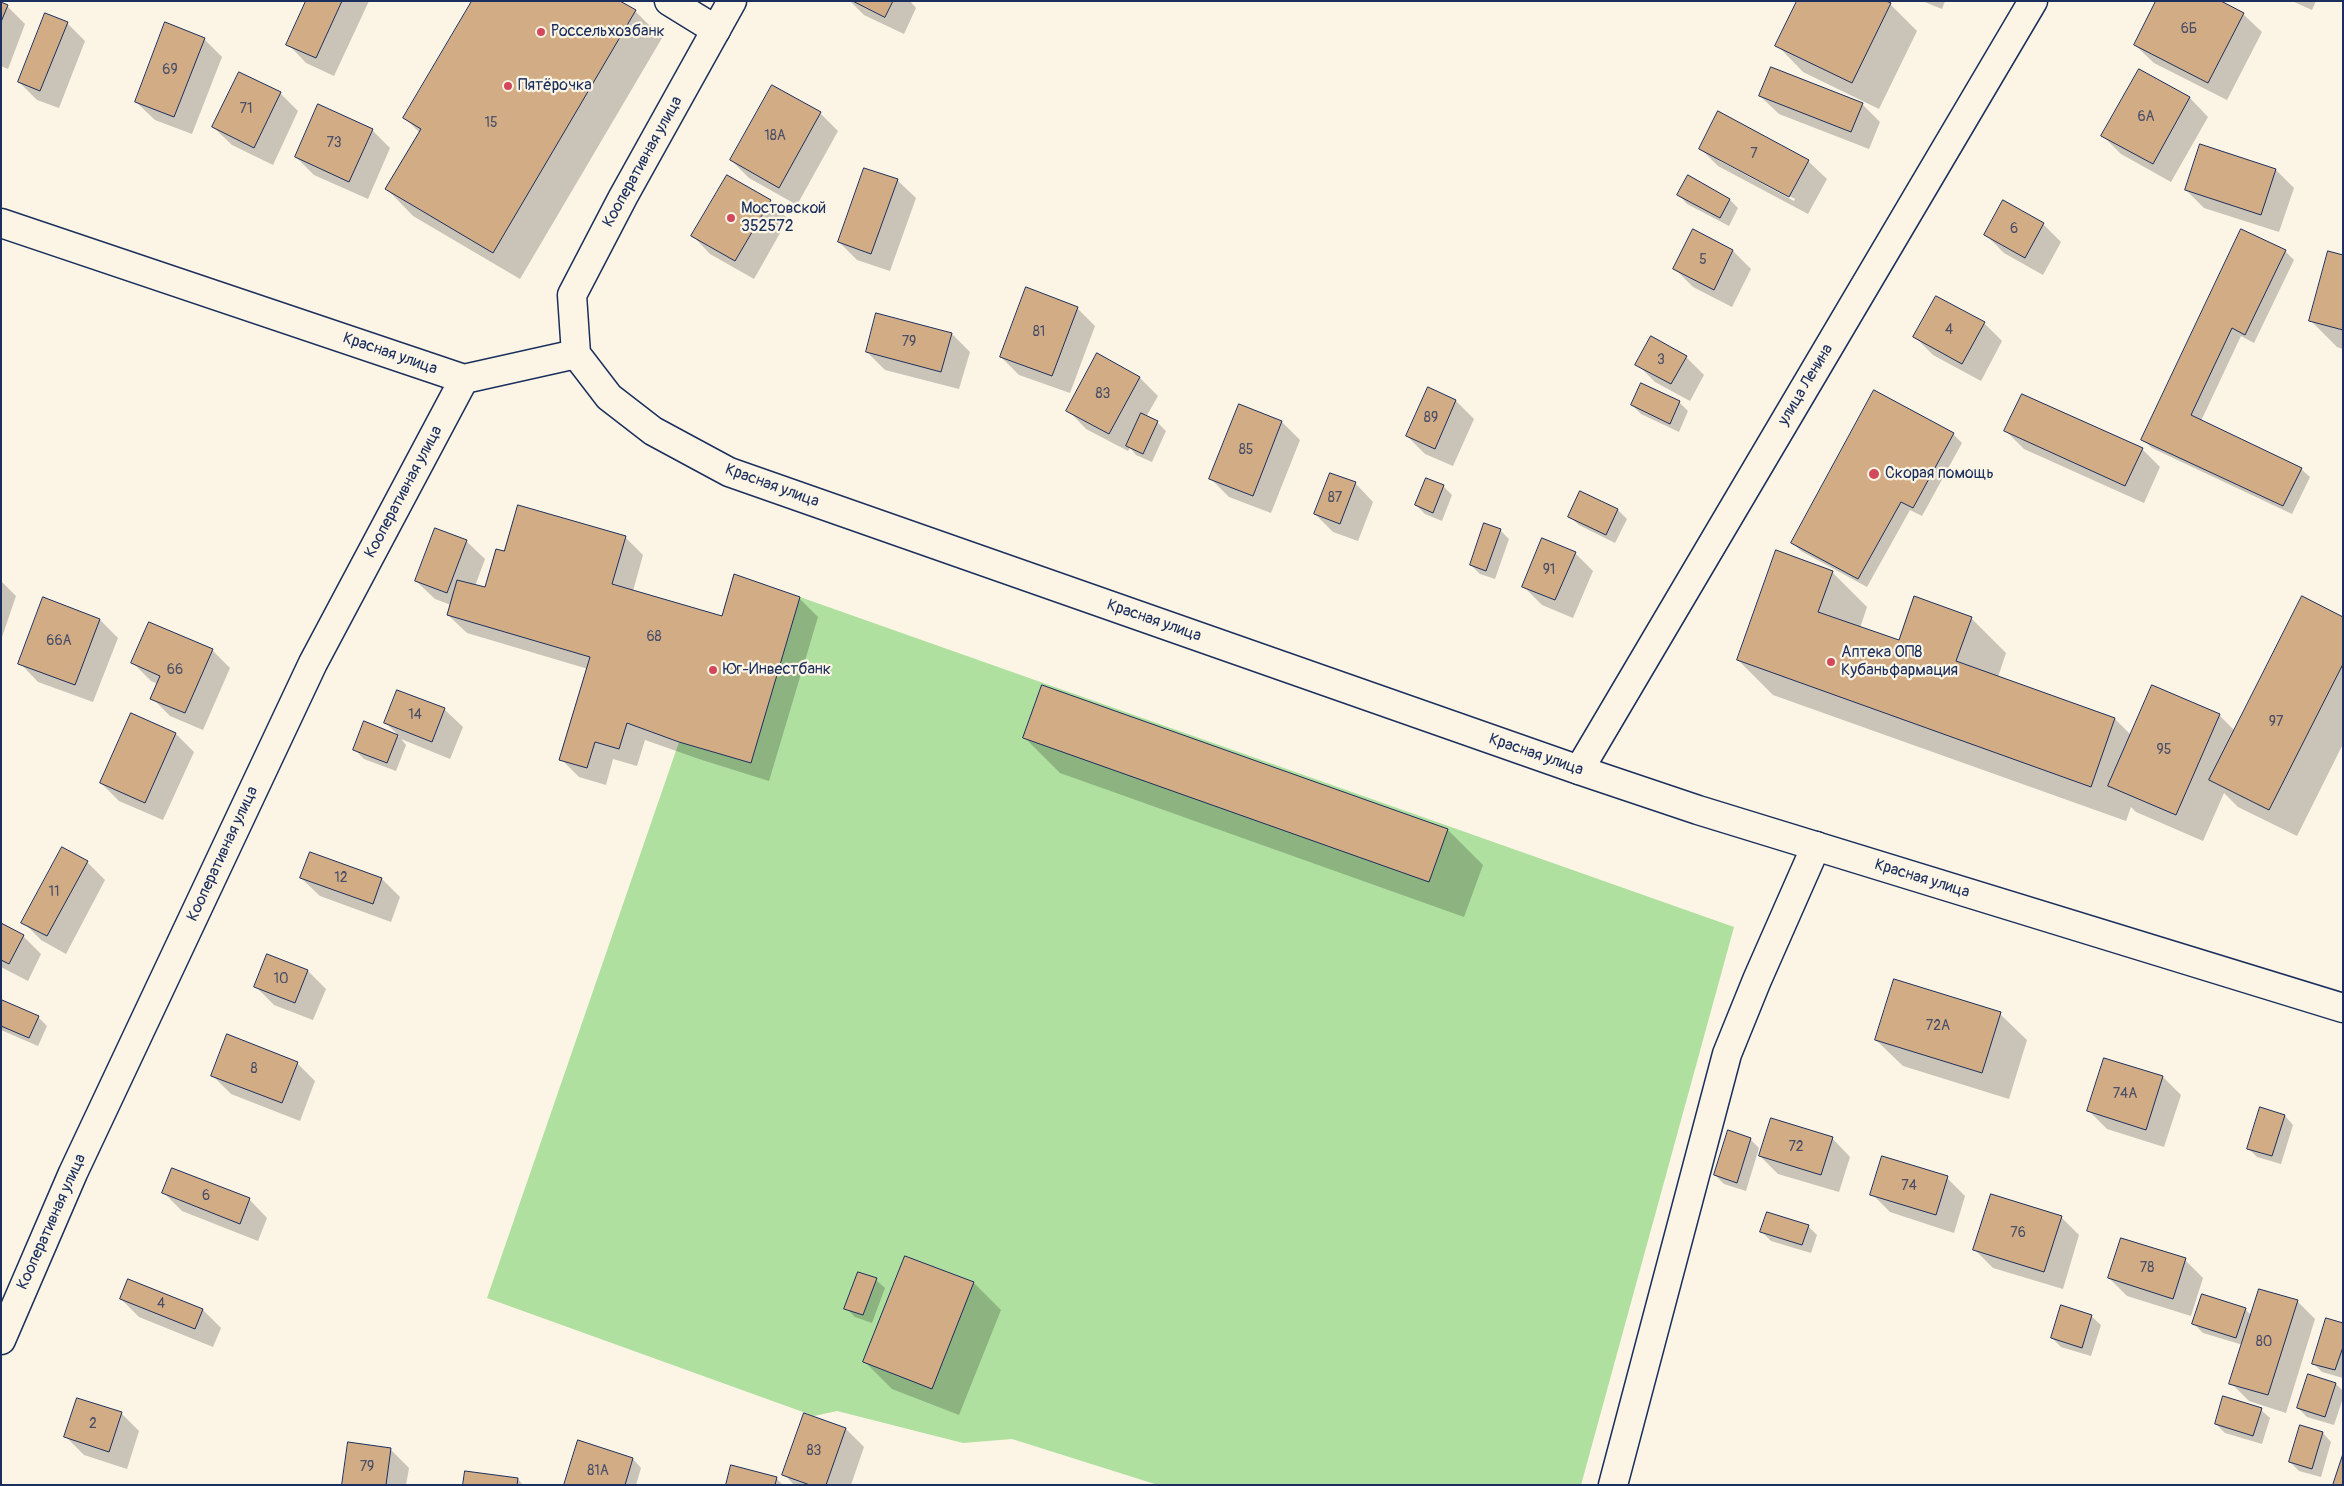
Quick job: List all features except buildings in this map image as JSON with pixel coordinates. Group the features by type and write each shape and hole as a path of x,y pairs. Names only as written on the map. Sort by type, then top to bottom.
{"street":[{"path":"669,1 716,30"},
{"name":"Кооперативная улица","path":"576,354 572,294 623,197 732,1"},
{"name":"улица Ленина","path":"1579,770 2033,1"},
{"name":"Красная улица","path":"1,224 464,379"},
{"path":"464,379 576,354"},
{"name":"Красная улица","path":"576,354 609,397 654,431 728,472 1579,770 1816,846 2343,1008"},
{"name":"Кооперативная улица","path":"1,1340 77,1164 313,662 464,379"},
{"path":"1613,1485 1727,1054 1757,980 1816,846"}],"green space":[{"path":"800,597 1734,927 1581,1485 1158,1485 1012,1439 963,1443 837,1411 814,1416 487,1298 679,742 751,763"}],"place":[{"name":"Россельхозбанк","path":"541,32"},
{"name":"Пятёрочка","path":"508,86"},
{"name":"Мостовской 352572","path":"731,218"},
{"name":"Скорая помощь","path":"1874,474"},
{"name":"Аптека ОП8 Кубаньфармация","path":"1831,662"},
{"name":"Юг-Инвестбанк","path":"713,670"}]}
